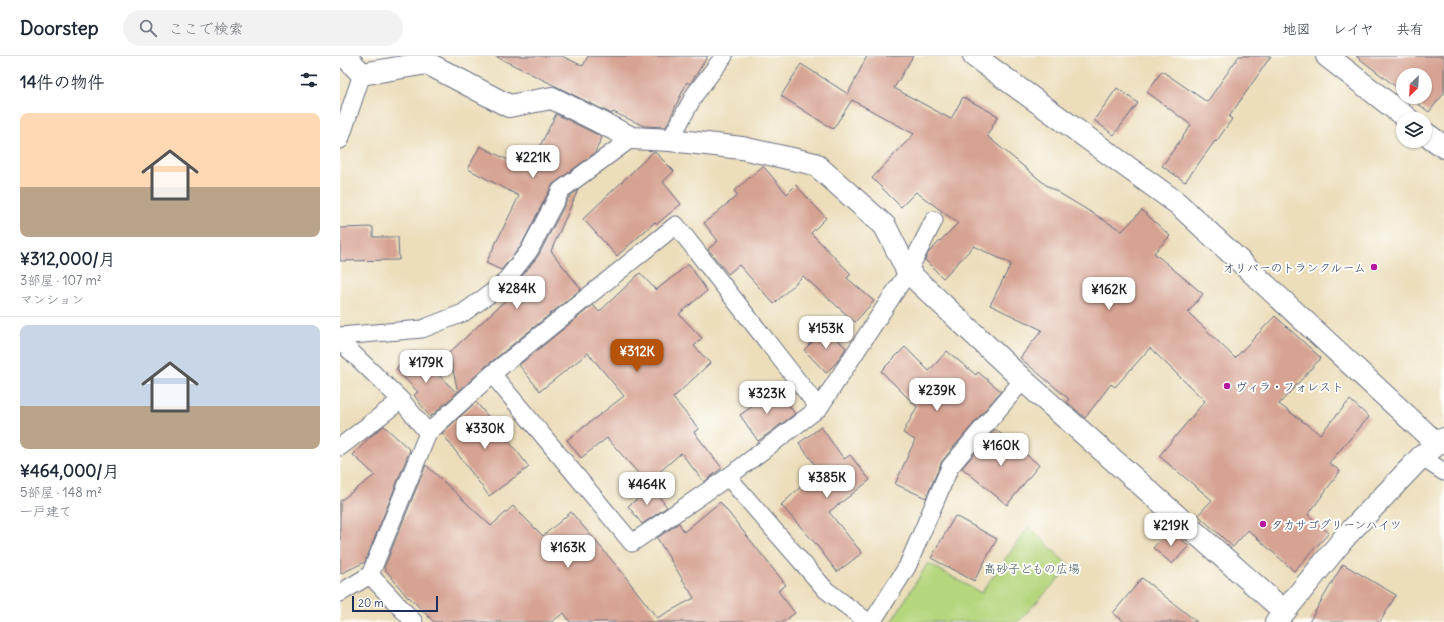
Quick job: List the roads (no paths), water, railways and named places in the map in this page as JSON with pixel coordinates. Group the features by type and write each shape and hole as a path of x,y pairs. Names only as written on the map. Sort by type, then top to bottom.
{"street":[{"path":"345,56 362,74 428,63 509,106 552,98 632,138 670,140 742,148 815,164 885,226 908,272 1280,617 1346,537 1434,447 1177,203 974,56"},
{"path":"1327,56 1399,112"},
{"path":"1432,138 1444,147"}],"lane":[{"path":"670,140 695,94 724,56"},
{"path":"340,140 362,74"},
{"path":"340,336 422,329 463,312 502,285 529,251 561,190 632,138"},
{"path":"492,374 632,543 728,477 819,408 908,272 934,220"},
{"path":"340,593 370,574 428,433 492,374 676,225 819,408"},
{"path":"340,341 401,400 428,433"},
{"path":"872,622 907,567 950,467 1023,380"},
{"path":"340,447 401,400"},
{"path":"1434,447 1444,472"},
{"path":"728,477 826,590 868,622"},
{"path":"370,574 414,622"}],"place":[{"name":"オリバーのトランクルーム","path":"1374,267"},
{"name":"ヴィラ・フォレスト","path":"1227,386"},
{"name":"タカサゴグリーンハイツ","path":"1263,524"}],"park label":[{"name":"高砂子どもの広場","path":"1032,568"}]}
